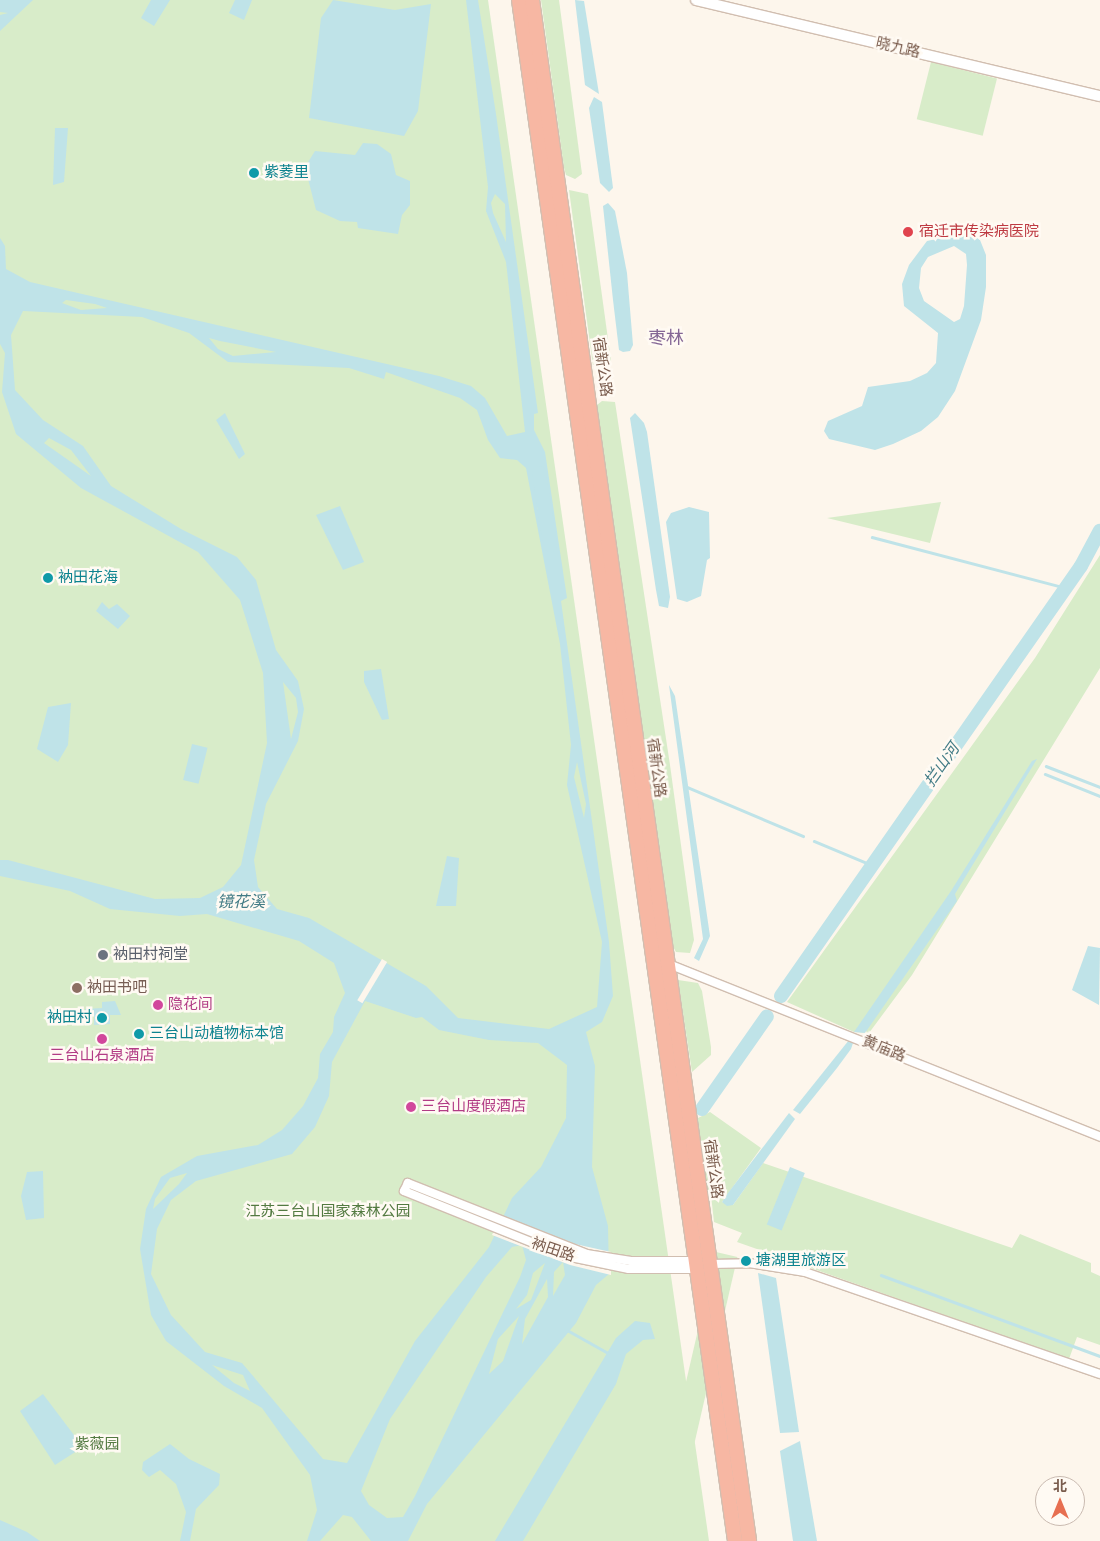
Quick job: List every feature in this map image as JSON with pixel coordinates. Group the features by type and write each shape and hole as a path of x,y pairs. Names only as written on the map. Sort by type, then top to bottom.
{"highway":[{"name":"宿新公路","path":"519,0 705,1264 749,1541"},
{"name":"宿新公路","path":"532,0 666,963 705,1264 736,1541"}],"street":[{"name":"晓九路","path":"696,0 1100,96"},
{"name":"黄庙路","path":"666,963 1100,1137"},
{"name":"衲田路","path":"494,1223 408,1183 404,1191 494,1223 587,1254 630,1265 757,1264 805,1272 1100,1374"}],"green space":[{"name":"江苏三台山国家森林公园","path":"0,0 488,0 709,1541 0,1541"},
{"path":"541,0 559,0 582,174 575,179 566,175 564,168"},
{"path":"931,62 997,78 983,136 917,119"},
{"path":"569,190 588,194 611,361 607,365 593,365"},
{"path":"602,401 615,402 670,765 694,940 690,953 676,952 671,943 596,415 597,405"},
{"path":"941,502 930,543 827,518"},
{"path":"1100,555 1100,668 912,975 869,1033 854,1032 787,1002 1035,658"},
{"path":"678,980 698,983 702,991 711,1047 711,1055 692,1072"},
{"path":"710,1112 761,1148 722,1202 733,1205 763,1163 1012,1248 1020,1234 1091,1263 1091,1272 1100,1276 1100,1345 1077,1337 1069,1359 737,1242 742,1233 714,1222 711,1195 722,1178 707,1191 696,1119"},
{"path":"716,1252 737,1257 672,1541 650,1537"}],"water":[{"path":"0,0 33,0 0,31 0,15 8,13 0,12"},
{"path":"151,0 170,0 154,26 141,18"},
{"path":"235,0 252,0 244,20 229,13"},
{"path":"333,0 395,10 431,4 418,111 404,136 309,118 321,18"},
{"name":"镜花溪","path":"466,0 478,0 496,114 538,413 534,414 534,430 545,452 567,598 561,601 609,942 613,996 602,1022 586,1032 595,1066 592,1167 608,1226 609,1274 596,1285 576,1323 427,1504 408,1541 371,1541 352,1517 343,1515 320,1541 307,1541 317,1510 310,1475 262,1408 224,1386 166,1341 151,1315 140,1249 146,1209 161,1177 197,1156 258,1145 282,1130 303,1106 318,1078 320,1054 333,1032 334,1017 345,993 334,963 299,941 207,914 180,916 110,909 70,891 0,876 0,860 8,860 155,899 200,898 223,887 241,865 267,743 263,673 240,600 198,552 81,488 16,434 2,392 5,353 0,344 0,238 5,246 6,269 30,282 439,376 471,386 485,398 507,436 525,432 506,262 486,211 488,187","holes":["495,194 505,204 506,242 493,213 491,203","66,300 95,304 107,308 81,310 62,303","23,311 142,317 189,333 228,362 349,368 384,379 386,372 460,398 477,410 488,440 500,458 517,460 526,468 560,644 571,745 567,785 602,942 597,1007 549,1029 458,1018 426,986 309,918 277,909 258,887 254,860 266,804 298,741 304,709 298,681 276,650 256,580 237,557 181,529 111,486 83,446 43,420 15,390 11,335","209,338 276,352 233,356 218,349","49,438 71,450 91,476 44,443","541,490 548,500 550,523 543,533 537,506","283,682 296,698 298,712 291,739","577,762 586,804 584,818 574,777","365,1001 416,1018 422,1017 439,1030 489,1040 538,1043 567,1065 566,1118 541,1167 512,1198 489,1247 415,1341 347,1463 323,1459 242,1363 205,1352 171,1315 151,1274 157,1229 171,1200 196,1181 292,1154 315,1127 329,1096 332,1062","187,1173 179,1184 153,1209 155,1199 170,1178","522,1245 526,1260 520,1277 415,1496 403,1517 387,1518 369,1505 361,1491 390,1419 486,1277 512,1247","563,1262 565,1275 553,1296 554,1272","545,1263 531,1300 516,1309 527,1295 533,1273","547,1279 548,1297 522,1344 525,1319","519,1316 503,1361 489,1374 498,1339","212,1365 243,1375 250,1391 234,1383"]},
{"path":"575,0 584,1 599,94 585,85"},
{"path":"594,97 602,102 613,188 609,192 600,183 589,108"},
{"path":"55,128 68,128 64,182 53,185"},
{"path":"363,143 377,144 391,154 396,175 410,181 410,205 402,215 398,234 358,228 357,222 340,221 316,210 305,167 315,151 355,155"},
{"path":"608,203 615,211 627,273 633,345 630,351 623,352 619,350 603,206"},
{"path":"959,234 971,234 980,240 986,255 986,287 981,320 955,391 938,417 921,431 893,444 875,450 829,439 824,431 828,421 862,406 868,387 910,381 927,373 936,363 938,333 904,306 902,284 909,265 927,241","holes":["954,246 966,254 964,306 960,319 954,322 924,301 919,288 921,268 928,257"]},
{"path":"225,413 245,454 239,459 216,420"},
{"path":"635,413 644,423 647,432 670,597 668,608 659,606 656,590 630,418"},
{"path":"340,506 364,562 343,570 316,515"},
{"path":"689,507 709,512 710,558 707,560 701,596 687,602 677,599 666,522 671,513"},
{"path":"102,602 109,609 117,604 130,616 118,629 96,611"},
{"path":"381,669 389,719 382,720 364,682 364,671"},
{"path":"669,685 675,696 710,936 699,961 694,958 703,939"},
{"path":"71,703 68,745 58,762 37,749 48,707"},
{"path":"192,744 208,748 199,784 183,780"},
{"path":"1037,759 955,894 957,901 865,1033 854,1032 951,891 1032,761"},
{"path":"447,856 459,858 456,906 436,906"},
{"path":"1088,946 1100,948 1099,1005 1072,990"},
{"path":"115,1001 121,1015 110,1015 110,1024 94,1025 94,1015 85,1015 85,1009 102,1008 102,1002"},
{"path":"849,1040 853,1043 851,1049 837,1068 800,1114 793,1110"},
{"path":"789,1113 795,1119 733,1205 727,1206 722,1202 728,1193"},
{"path":"790,1167 805,1173 782,1230 767,1224"},
{"path":"43,1171 44,1218 26,1220 21,1196 27,1172"},
{"path":"758,1273 776,1278 799,1432 780,1433"},
{"path":"635,1321 650,1323 655,1339 643,1340 626,1354 616,1384 523,1541 495,1541 616,1338"},
{"path":"43,1394 83,1447 55,1465 20,1411"},
{"path":"800,1441 817,1541 793,1541 780,1451"},
{"path":"170,1444 189,1459 220,1474 219,1485 196,1509 190,1541 180,1541 186,1512 176,1484 160,1470 149,1477 142,1470 143,1462"},
{"path":"0,1520 27,1532 40,1541 0,1541"}],"pier":[{"path":"382,959 387,962 362,1003 357,1000"},
{"path":"501,1215 575,1244 611,1252 611,1275 570,1265 492,1235"}],"waterway":[{"path":"539,473 550,545"},
{"name":"拦山河","path":"781,996 1081,566 1100,531"},
{"path":"872,537 1066,588"},
{"path":"1046,766 1100,787"},
{"path":"1045,774 1100,796"},
{"path":"687,787 803,836"},
{"path":"814,841 872,865"},
{"name":"拦山河","path":"702,1109 767,1016"},
{"path":"881,1275 1100,1356"},
{"path":"569,1331 608,1353"}],"place":[{"name":"紫菱里","path":"254,173"},
{"name":"宿迁市传染病医院","path":"908,232"},
{"name":"衲田花海","path":"48,578"},
{"name":"衲田村祠堂","path":"103,955"},
{"name":"衲田书吧","path":"77,988"},
{"name":"隐花间","path":"158,1005"},
{"name":"衲田村","path":"102,1018"},
{"name":"三台山动植物标本馆","path":"139,1034"},
{"name":"三台山石泉酒店","path":"102,1039"},
{"name":"三台山度假酒店","path":"411,1107"},
{"name":"塘湖里旅游区","path":"746,1261"}],"district":[{"name":"枣林","path":"666,338"}],"park label":[{"name":"紫薇园","path":"97,1445"}]}
